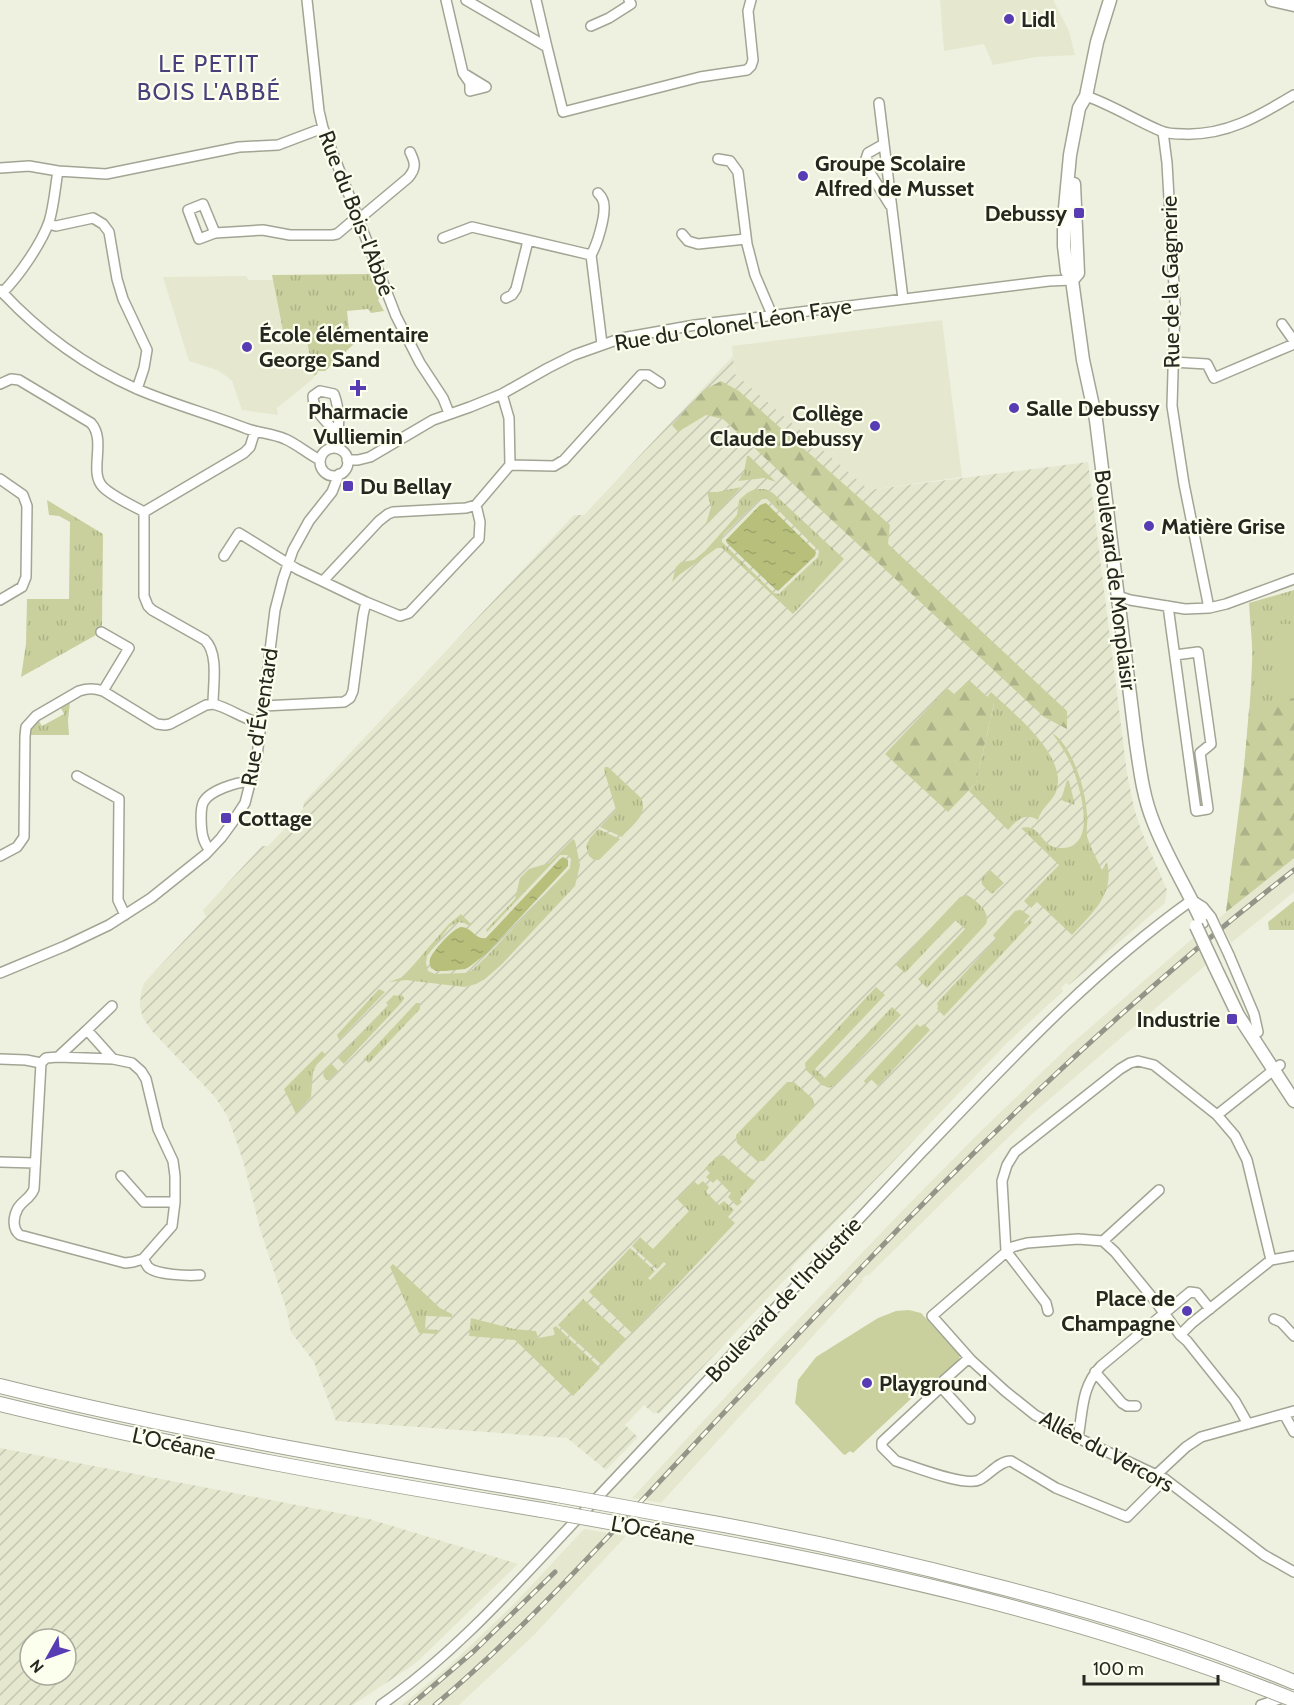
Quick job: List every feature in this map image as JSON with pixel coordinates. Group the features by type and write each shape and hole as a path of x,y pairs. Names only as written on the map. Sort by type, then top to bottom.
{"highway":[{"name":"L’Océane","path":"0,1386 179,1427 352,1460 673,1516 894,1560 1041,1597 1176,1639 1294,1682"},
{"name":"L’Océane","path":"0,1404 148,1438 357,1479 542,1510 828,1563 996,1603 1114,1637 1294,1700"}],"main road":[{"path":"1272,0 1294,5"},
{"name":"Boulevard de Monplaisir","path":"1108,2 1097,42 1086,96 1086,111 1078,144 1074,183 1078,273 1072,280 1083,360 1096,420 1144,793 1153,822 1189,902 1203,922 1234,992 1294,1101"},
{"name":"Boulevard de Monplaisir","path":"1222,962 1238,1015 1294,1088"}],"street":[{"name":"Rue du Bois-l'Abbé","path":"307,0 319,111 323,128 396,316 450,413"},
{"path":"446,0 462,73"},
{"path":"466,0 547,47"},
{"path":"536,0 563,112 700,76 743,72 750,68 753,60 748,11 751,0"},
{"path":"591,26 609,18 633,1"},
{"path":"1086,96 1163,132 1191,135 1232,128 1250,121 1294,95"},
{"path":"879,103 903,299"},
{"path":"0,168 29,166 58,171 106,174 239,147 278,145 323,128"},
{"name":"Rue de la Gagnerie","path":"1163,132 1173,263 1172,406 1209,608"},
{"path":"884,144 868,153 865,162 891,207"},
{"path":"215,233 263,230 290,235 337,234 411,174 415,162 410,152"},
{"path":"718,159 730,161 738,172 746,239 755,275 773,316"},
{"path":"58,171 48,224 30,257 1,291 39,328 103,372 137,389 284,439 320,460"},
{"path":"598,193 603,199 604,208 596,247 591,255 602,344"},
{"path":"48,224 56,226 93,218 103,224 109,232 117,279 123,298 147,350 137,389"},
{"path":"443,238 472,227 591,255"},
{"path":"682,234 688,241 698,244 746,239"},
{"path":"506,298 516,289 528,241"},
{"name":"Rue du Colonel Léon Faye","path":"348,460 360,460 370,456 433,420 502,394 548,368 602,344 637,335 1049,280 1072,280"},
{"path":"1173,363 1206,364 1214,378 1294,343 1282,324"},
{"path":"510,465 554,466 564,460 641,375 648,375 660,383"},
{"path":"0,384 11,379 19,380 90,423 98,436 98,477 102,485 144,512"},
{"path":"323,581 388,514 466,508 476,505 510,465 509,418 502,394"},
{"path":"144,512 244,453 250,447 255,431"},
{"path":"335,448 338,434"},
{"path":"335,448 345,453 348,460 345,470 335,475 322,470 320,460 325,451 335,448"},
{"name":"Rue d'Éventard","path":"0,973 94,933 125,915 151,898 210,850 229,828 245,802 257,756 275,610 283,579 293,550 309,521 332,492 335,475"},
{"path":"0,478 23,495 27,506 26,577 22,587 0,600"},
{"path":"224,556 239,533 288,564 400,616 409,614 479,539 480,522 476,505"},
{"path":"144,512 144,596 146,602 152,610 210,645 213,657 213,704"},
{"path":"1118,596 1185,609 1209,608 1294,579"},
{"path":"263,706 344,702 350,698 353,691 366,602"},
{"path":"1168,606 1196,811 1208,809 1200,753 1211,744 1198,652 1175,655"},
{"path":"101,632 129,648 103,692"},
{"path":"0,856 17,847 24,837 26,727 36,716 79,691 94,688 157,724 170,724 206,705 213,704 261,723"},
{"path":"77,776 119,799 118,900 125,915"},
{"path":"210,850 203,837 201,818 203,803 210,795 232,784 250,782"},
{"path":"1189,902 1203,907 1203,922 1222,962"},
{"name":"Boulevard de l'Industrie","path":"381,1705 434,1664 509,1590 880,1196 1033,1038 1087,986 1189,902"},
{"path":"58,1057 112,1006"},
{"path":"87,1030 113,1059"},
{"path":"58,1057 113,1059 132,1063 146,1079 158,1129 173,1161 175,1176 172,1226 143,1259 125,1263 20,1235 15,1232 14,1226 17,1209 31,1196 34,1189 41,1063 46,1058 58,1057"},
{"path":"0,1059 41,1063"},
{"path":"1048,1311 1047,1303 1005,1251 1002,1181 1005,1170 1015,1152 1120,1069 1138,1061 1154,1065 1217,1115 1235,1136 1247,1160 1271,1260"},
{"path":"1217,1115 1277,1068"},
{"path":"0,1162 35,1163"},
{"path":"121,1176 144,1202 175,1202"},
{"path":"1103,1241 1159,1190"},
{"path":"1005,1251 1027,1243 1078,1239 1103,1241 1156,1302 1163,1314 1235,1401 1248,1424"},
{"name":"Allée du Vercors","path":"1005,1251 932,1316 969,1358 1035,1415 1161,1477 1264,1555 1294,1572"},
{"path":"1180,1335 1271,1260 1294,1256"},
{"path":"143,1259 148,1268 157,1272 182,1276 200,1275"},
{"path":"1078,1438 1086,1387 1095,1372 1192,1292 1197,1293 1210,1309"},
{"path":"1274,1319 1281,1322 1294,1336"},
{"path":"969,1358 882,1442 882,1447 891,1458 967,1482 976,1482 1003,1462 1011,1461 1056,1488 1127,1517 1186,1447 1201,1437 1294,1411"},
{"path":"1095,1372 1122,1403 1127,1406 1136,1406"},
{"path":"941,1387 970,1419"},
{"path":"1284,1414 1294,1432"},
{"path":"1261,1705 1294,1694"}],"shaded area":[{"path":"940,0 1053,0 1069,31 1075,55 1036,57 993,65 984,44 944,51"},
{"name":"École élémentaire George Sand","path":"246,276 249,280 273,280 285,341 306,336 314,378 277,408 278,415 242,410 232,381 217,370 189,361 163,277"},
{"name":"Collège Claude Debussy","path":"942,320 962,477 869,490 735,374 732,346"},
{"path":"733,356 735,374 869,490 1088,462 1127,773 1141,830 1167,890 1165,903 1069,985 1066,983 1061,988 1063,991 1006,1044 791,1268 793,1271 659,1414 656,1412 654,1414 644,1405 625,1425 638,1437 606,1470 567,1438 336,1421 314,1362 291,1332 286,1308 260,1229 244,1164 228,1117 215,1097 152,1031 143,1018 140,1007 144,983 206,917 203,910 262,846 268,846 303,809 304,802 574,515 584,515"},
{"path":"1294,858 1294,892 1231,943 1219,918"},
{"path":"1193,938 1206,965 1031,1115 869,1275 865,1276 863,1281 661,1503 632,1498 768,1351 981,1131 1069,1046"},
{"path":"0,1448 369,1519 518,1564 416,1663 353,1705 0,1705"},
{"path":"584,1529 626,1536 534,1635 459,1705 402,1705 450,1665 514,1604"}],"green space":[{"path":"370,274 384,311 371,313 368,309 347,311 349,330 355,330 356,342 325,371 318,371 314,376 306,337 285,341 272,275"},
{"path":"721,381 739,391 890,525 888,544 1067,711 1067,729 1044,717 723,419 706,415 678,432 672,425 704,390"},
{"path":"747,456 776,482 764,478 738,481 744,472"},
{"path":"741,487 706,524 711,507 707,492"},
{"path":"755,489 765,489 773,493 844,559 793,614 722,548 717,548 672,582 676,567 681,562 694,560 705,551 737,515 739,500","holes":["767,499 819,551 818,557 779,594 774,593 722,542 724,534 758,501"]},
{"path":"47,500 103,534 102,627 96,635 21,677 26,644 27,599 69,599 70,522 59,516 49,515"},
{"path":"1294,590 1294,858 1226,912 1248,726 1252,648 1249,603"},
{"path":"1276,624 1294,624 1294,691 1277,691"},
{"path":"969,680 994,703 976,783 948,812 885,754 947,688 954,694"},
{"path":"991,692 1036,735 1054,762 1058,776 1057,789 1038,820 1025,817 1018,820 1008,830 969,791 976,783 994,704 987,697"},
{"path":"1294,698 1294,858 1226,912 1242,793 1249,709"},
{"path":"70,702 69,735 30,735 31,730 39,721 42,726 64,714 61,708"},
{"path":"1052,733 1066,748 1077,771 1086,807 1087,836 1102,870 1107,862 1109,874 1105,894 1100,903 1072,935 1037,902 1031,908 1024,901 1059,865 1021,828 1033,829 1050,845 1063,848 1074,845 1083,827 1084,815 1076,778 1071,764"},
{"path":"605,767 608,767 641,798 643,804 641,815 622,837 600,827 616,810"},
{"path":"1067,780 1069,781 1075,805 1061,800"},
{"path":"598,829 620,839 599,860 594,860 589,856 586,846"},
{"path":"573,839 580,865 575,886 485,979 464,987 406,980 389,982 403,977 448,925 461,914 471,924 470,926 458,922 449,927 427,956 426,963 428,971 435,974 471,971 570,868 571,859 567,855 560,855 487,932 486,930 515,899 520,878 529,869 549,863"},
{"path":"990,870 1004,883 992,894 982,882 983,877"},
{"path":"967,895 985,911 986,924 927,988 918,979 965,929 955,920 905,973 896,965 960,897"},
{"path":"1294,901 1294,930 1269,930 1268,922"},
{"path":"1021,910 1030,916 1024,923 1031,920 1032,922 944,1016 937,1009 937,1003 996,939 993,935 1015,911"},
{"path":"876,987 885,995 815,1069 825,1078 892,1007 901,1015 834,1086 829,1088 822,1085 806,1070 805,1063"},
{"path":"379,989 385,992 339,1040 337,1035"},
{"path":"401,994 404,998 402,1002 344,1064 338,1058 388,1005 386,1003 394,995"},
{"path":"416,1003 420,1003 420,1009 369,1063 364,1059"},
{"path":"917,1024 920,1027 924,1024 930,1030 878,1086 871,1079 866,1084 864,1081"},
{"path":"322,1051 326,1055 313,1072 311,1097 296,1114 284,1089"},
{"path":"331,1063 338,1071 326,1080 323,1075"},
{"path":"787,1082 794,1082 813,1099 814,1107 764,1161 757,1161 737,1143 736,1135"},
{"path":"723,1155 756,1181 740,1199 742,1202 737,1206 728,1197 731,1193 717,1179 713,1183 706,1177 710,1173 705,1168 716,1157"},
{"path":"694,1181 698,1185 703,1181 709,1187 706,1192 719,1205 724,1201 734,1210 728,1217 735,1223 632,1333 589,1292 630,1248 655,1271 648,1278 650,1280 666,1264 664,1262 657,1269 632,1246 640,1237 653,1249 689,1211 677,1199"},
{"path":"393,1264 440,1308 452,1314 452,1317 426,1316 425,1329 438,1330 437,1334 419,1333 390,1267"},
{"path":"583,1299 626,1339 602,1365 558,1325"},
{"name":"Playground","path":"909,1310 921,1313 960,1355 959,1360 932,1387 915,1395 853,1453 850,1451 845,1455 795,1403 798,1380 816,1357 878,1318 896,1311"},
{"path":"471,1318 514,1329 536,1331 538,1338 555,1335 553,1328 556,1326 600,1368 573,1396 515,1340 469,1336"}],"water":[{"path":"766,503 816,552 815,556 778,591 726,540 760,505"},
{"path":"563,857 568,860 568,866 487,953 465,969 436,971 431,968 432,956 453,931 461,927 479,937 486,938"}],"railway":[{"path":"435,1705 545,1602 896,1231 1005,1122 1175,967 1294,870"},
{"path":"411,1705 474,1651 555,1572"}],"place":[{"name":"Lidl","path":"1009,19"},
{"name":"Groupe Scolaire Alfred de Musset","path":"803,176"},
{"name":"Debussy","path":"1079,213"},
{"name":"École élémentaire George Sand","path":"247,347"},
{"name":"Pharmacie Vulliemin","path":"358,388"},
{"name":"Salle Debussy","path":"1014,408"},
{"name":"Collège Claude Debussy","path":"875,426"},
{"name":"Du Bellay","path":"348,486"},
{"name":"Matière Grise","path":"1149,526"},
{"name":"Cottage","path":"226,818"},
{"name":"Industrie","path":"1232,1019"},
{"name":"Place de Champagne","path":"1187,1311"},
{"name":"Playground","path":"867,1383"}],"district":[{"name":"LE PETIT BOIS L'ABBÉ","path":"209,78"}]}
